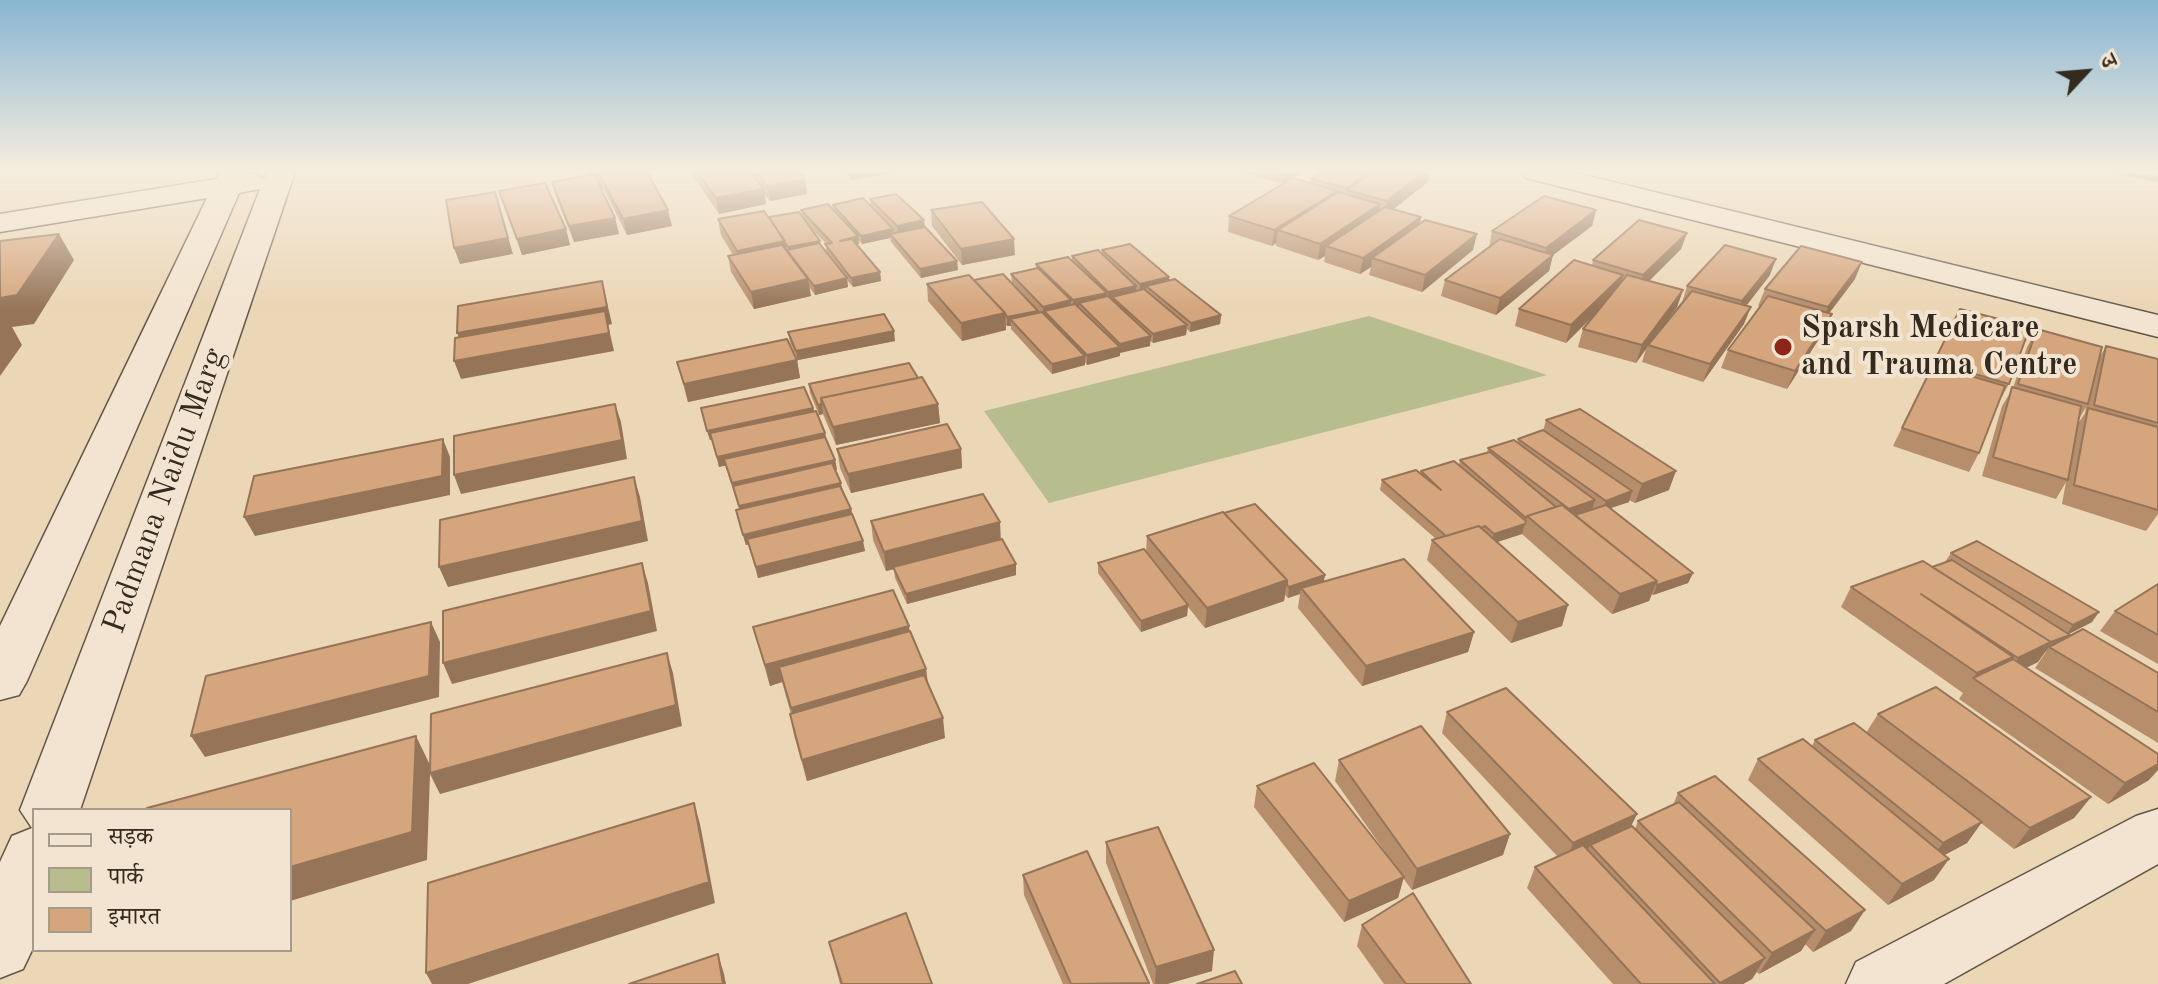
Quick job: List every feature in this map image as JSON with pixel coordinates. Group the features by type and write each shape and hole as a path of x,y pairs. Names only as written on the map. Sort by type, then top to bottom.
{"street":[{"path":"0,223 27,218"},
{"name":"Padmana Naidu Marg","path":"0,681 213,218"},
{"name":"Padmana Naidu Marg","path":"51,808 273,218"},
{"path":"1721,218 2158,326"},
{"path":"1822,218 2158,299"},
{"path":"1880,984 2158,834"},
{"path":"0,948 32,860"}],"green space":[{"path":"1369,316 1547,375 1049,503 984,411"}],"building":[{"path":"449,218 502,218 508,238 454,248"},
{"path":"509,218 561,218 566,229 517,239"},
{"path":"566,218 615,218 569,226"},
{"path":"769,218 785,241 737,251 718,219"},
{"path":"770,218 803,218 820,241 788,247"},
{"path":"808,218 841,218 858,236 840,241 852,239 880,272 851,278 825,244 832,243"},
{"path":"845,218 882,218 893,229 861,236"},
{"path":"889,218 924,220 897,226"},
{"path":"937,218 996,218 1014,239 961,249"},
{"path":"1235,218 1294,218 1274,230"},
{"path":"1297,218 1359,218 1320,244 1278,230"},
{"path":"1368,218 1420,218 1363,258 1326,246"},
{"path":"1511,218 1586,218 1546,248 1492,231"},
{"path":"1425,220 1477,234 1425,275 1372,258"},
{"path":"1639,220 1687,233 1643,275 1593,260"},
{"path":"925,227 957,261 920,269 890,234"},
{"path":"59,234 17,295 0,298 0,241"},
{"path":"1500,239 1553,255 1500,298 1445,280"},
{"path":"819,243 847,278 814,286 787,250"},
{"path":"1130,244 1169,277 1140,284 1102,250"},
{"path":"782,245 808,279 751,292 728,256"},
{"path":"1725,245 1776,259 1742,301 1687,286"},
{"path":"1801,246 1862,262 1828,307 1765,289"},
{"path":"1098,250 1136,286 1108,292 1072,256"},
{"path":"1068,257 1107,293 1073,300 1036,264"},
{"path":"1574,260 1623,275 1571,325 1519,309"},
{"path":"1038,268 1071,300 1043,307 1011,274"},
{"path":"1003,274 1038,311 1007,317 974,280"},
{"path":"969,275 1005,313 961,323 927,284"},
{"path":"1627,275 1683,290 1642,345 1583,329"},
{"path":"1175,279 1221,315 1191,323 1146,286"},
{"path":"602,281 607,307 457,333 458,306"},
{"path":"1144,289 1187,325 1153,334 1112,297"},
{"path":"1692,291 1751,307 1710,364 1648,345"},
{"path":"1108,296 1151,336 1120,344 1079,303"},
{"path":"1768,296 1832,314 1795,371 1728,350"},
{"path":"1075,304 1120,347 1087,355 1044,311"},
{"path":"1960,309 2030,327 2009,384 1934,362"},
{"path":"605,311 609,333 454,361 455,338"},
{"path":"1042,312 1085,356 1052,364 1010,319"},
{"path":"884,314 894,331 796,351 788,332"},
{"path":"2037,329 2102,347 2088,404 2018,384"},
{"path":"787,339 797,360 684,384 677,362"},
{"path":"2106,346 2158,359 2158,423 2094,405"},
{"path":"909,363 918,378 821,398 822,404 818,405 809,384"},
{"path":"1933,365 2005,386 1979,453 1902,428"},
{"path":"922,377 938,404 833,427 821,398"},
{"path":"804,387 813,408 707,431 701,408"},
{"path":"2012,387 2081,406 2068,480 1993,457"},
{"path":"615,404 622,440 454,475 454,436"},
{"path":"2088,408 2158,427 2158,510 2074,485"},
{"path":"1580,409 1676,471 1642,484 1546,420"},
{"path":"816,411 825,433 717,457 710,433"},
{"path":"947,424 961,449 848,474 837,449"},
{"path":"1543,430 1632,491 1606,501 1518,439"},
{"path":"825,437 835,460 732,483 724,459"},
{"path":"443,439 442,476 244,517 254,476"},
{"path":"1514,440 1595,500 1569,509 1488,448"},
{"path":"1490,452 1556,507 1526,518 1460,460"},
{"path":"1454,461 1526,521 1525,524 1494,534 1485,526 1479,526 1446,536 1382,480 1416,470 1441,490 1421,471"},
{"path":"832,463 841,483 739,506 733,486"},
{"path":"634,477 642,521 439,567 440,520"},
{"path":"840,486 851,509 743,535 736,510"},
{"path":"983,494 1000,522 884,552 871,521"},
{"path":"1255,504 1325,575 1289,587 1287,585 1287,580 1224,513"},
{"path":"1562,505 1657,581 1620,594 1527,516"},
{"path":"1606,505 1693,573 1657,585 1657,581 1575,515"},
{"path":"1223,512 1287,580 1207,608 1147,536"},
{"path":"852,514 863,541 756,567 747,539"},
{"path":"1479,526 1568,605 1518,622 1432,540"},
{"path":"1002,539 1016,564 906,594 893,567"},
{"path":"1977,541 2099,612 2073,625 1951,553"},
{"path":"1144,549 1188,605 1141,621 1098,563"},
{"path":"1404,559 1474,632 1366,666 1301,588"},
{"path":"1952,560 2070,635 2051,642 1932,567"},
{"path":"1923,561 2051,642 2018,658 1921,594 2013,657 1977,673 1851,587"},
{"path":"642,563 651,611 443,663 443,611"},
{"path":"2158,584 2158,635 2115,611"},
{"path":"893,590 909,626 765,665 753,627"},
{"path":"431,622 429,676 191,736 206,676"},
{"path":"2083,629 2158,673 2158,712 2049,647"},
{"path":"910,631 926,669 791,708 779,667"},
{"path":"667,653 676,705 430,773 431,714"},
{"path":"2013,659 2158,754 2158,764 2125,783 1973,678"},
{"path":"924,675 943,718 802,760 790,714"},
{"path":"1936,687 2091,797 2030,828 1878,714"},
{"path":"1506,688 1637,814 1573,843 1447,712"},
{"path":"1854,723 1982,822 1943,843 1815,740"},
{"path":"1421,726 1510,834 1417,869 1339,760"},
{"path":"416,736 412,832 292,866 292,808 147,808"},
{"path":"1803,739 1949,859 1902,884 1758,759"},
{"path":"1314,763 1404,877 1349,901 1257,786"},
{"path":"1715,776 1865,910 1826,931 1678,793"},
{"path":"1679,802 1815,930 1772,953 1638,821"},
{"path":"694,803 709,882 426,973 428,883"},
{"path":"1632,826 1765,958 1720,983 1590,845"},
{"path":"1158,827 1214,950 1156,967 1106,842"},
{"path":"1583,845 1715,984 1641,984 1535,867"},
{"path":"1087,851 1149,983 1071,984 1023,875"},
{"path":"1413,893 1471,984 1406,984 1362,925"},
{"path":"906,913 932,984 842,984 829,942"},
{"path":"718,954 723,984 629,984"},
{"path":"1235,971 1242,984 1197,984"}],"place":[{"name":"Sparsh Medicare and Trauma Centre","path":"1783,347"}]}
